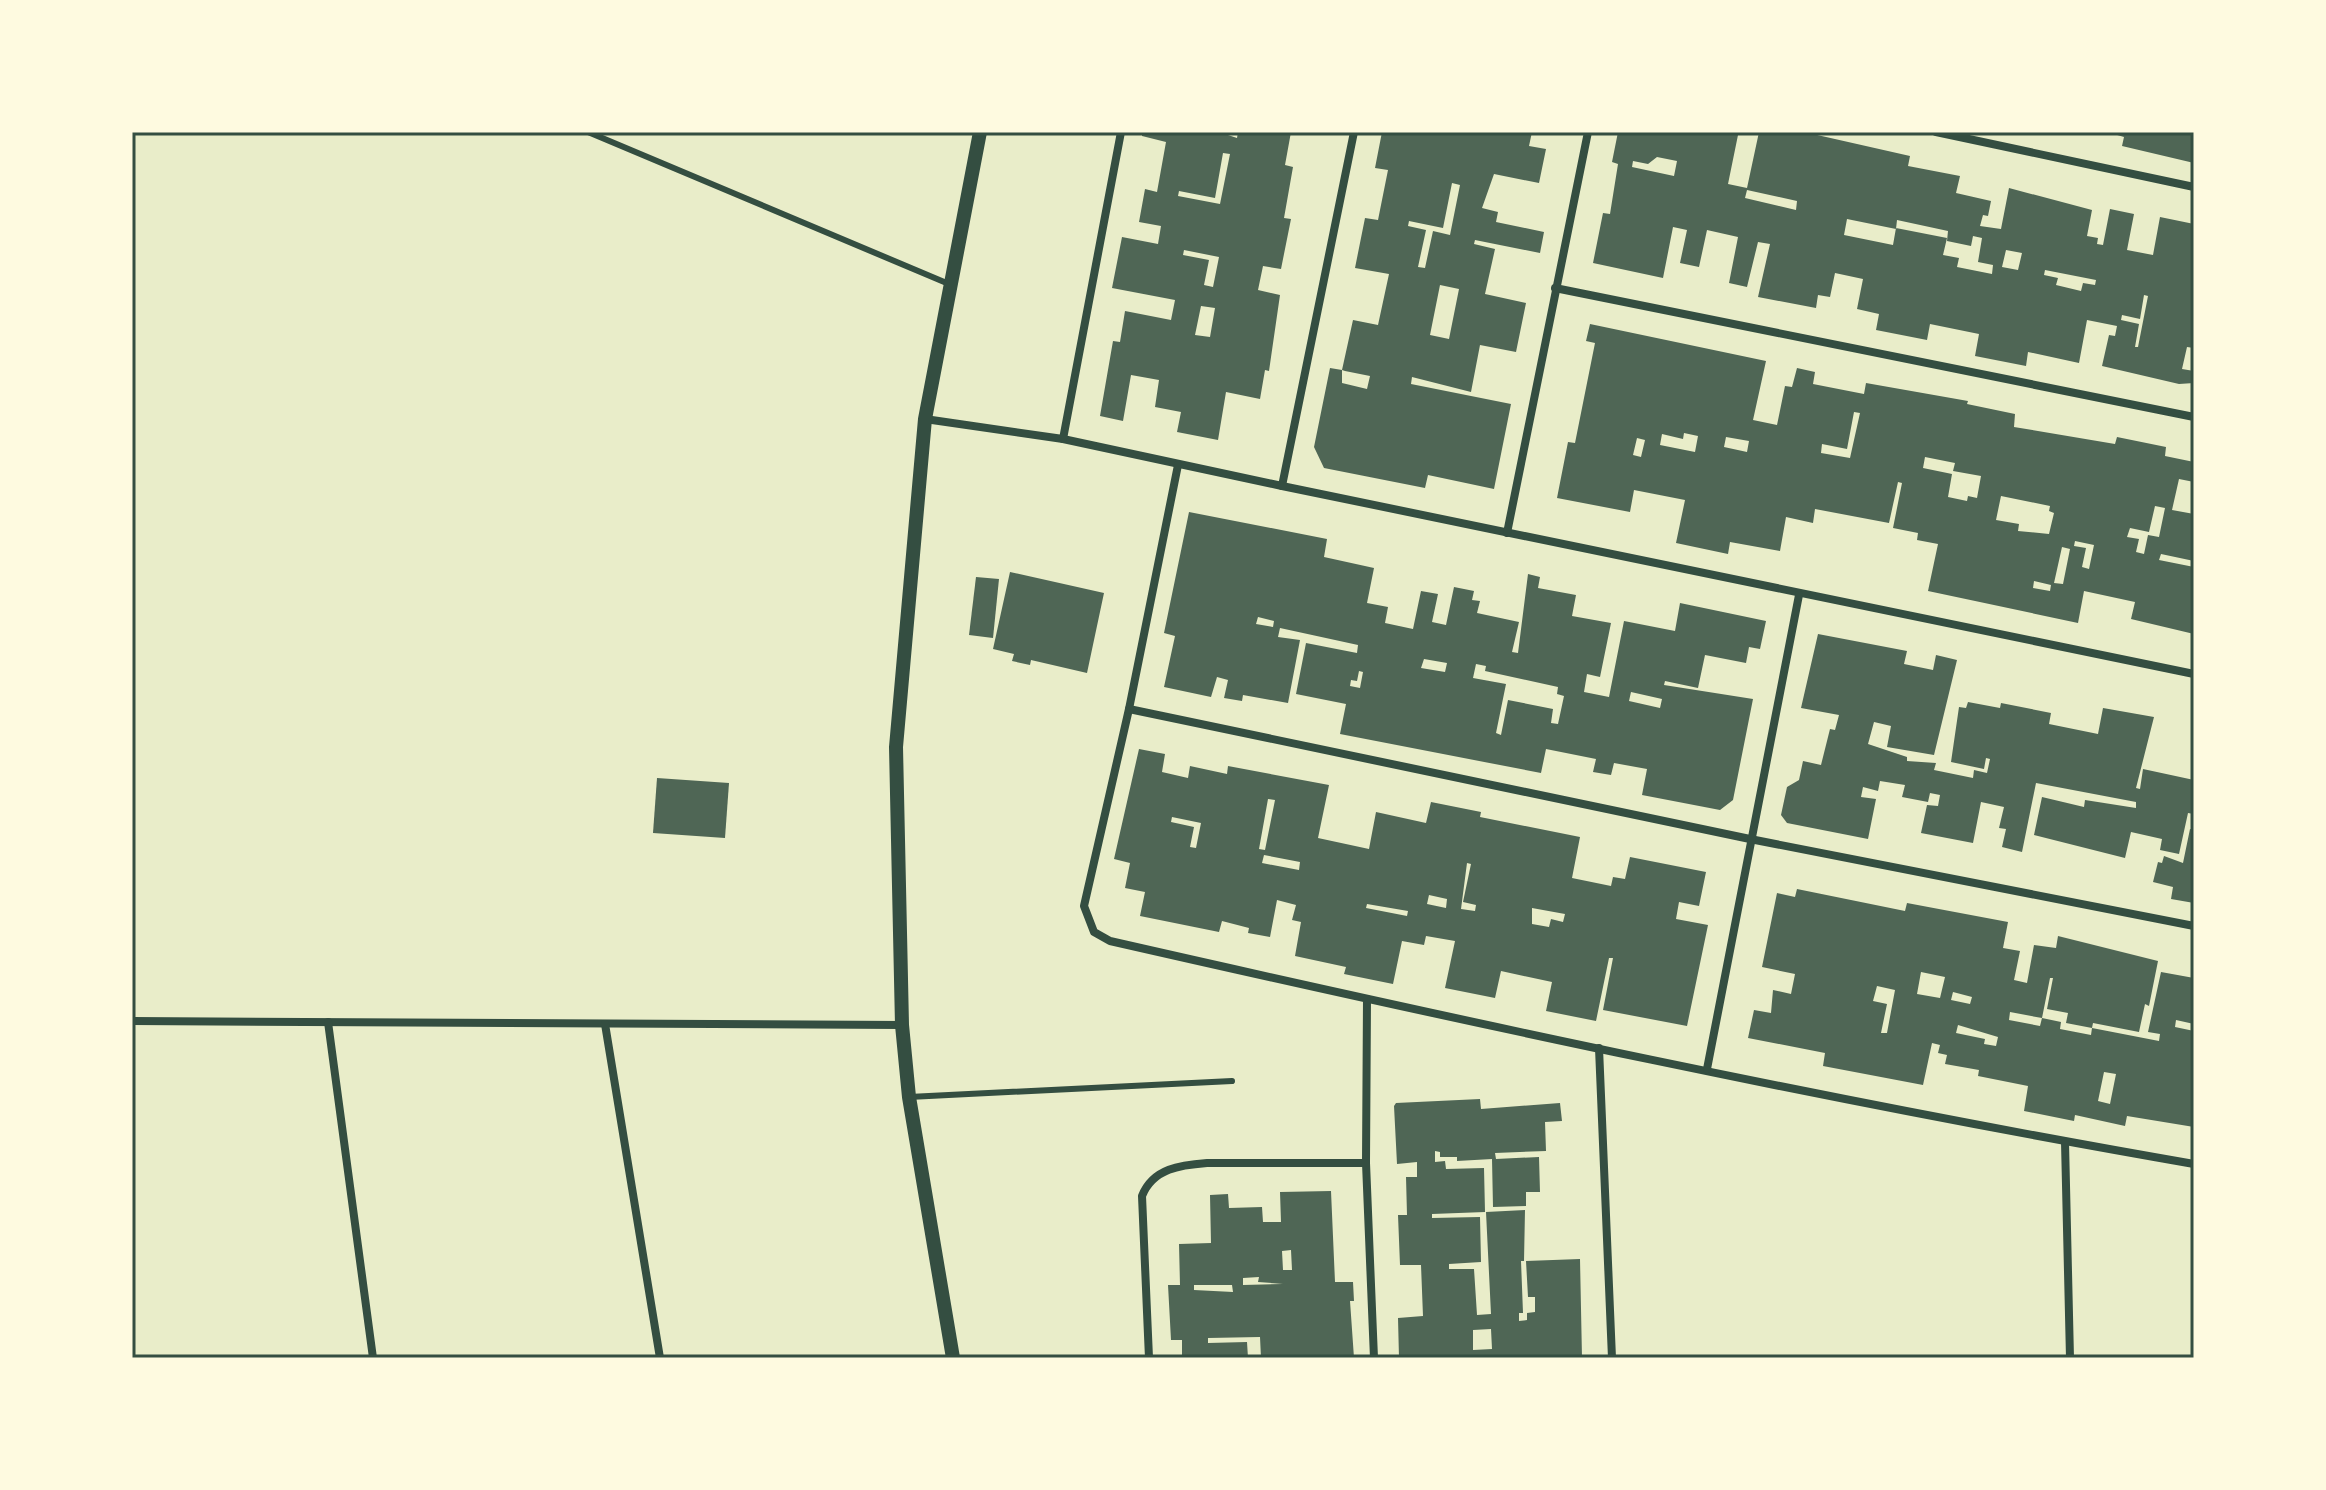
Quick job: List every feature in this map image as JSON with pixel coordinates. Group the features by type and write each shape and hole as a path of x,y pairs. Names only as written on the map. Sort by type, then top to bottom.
{"street":[{"path":"953,1358 909,1097 902,1025 896,747 925,419 980,132"},
{"path":"1063,439 1121,132"},
{"path":"1282,486 1354,132"},
{"path":"1507,533 1588,132"},
{"path":"1936,132 2194,187"},
{"path":"1555,288 2194,417"},
{"path":"925,419 1063,439 1799,595 2194,674"},
{"path":"1178,465 1129,709 1084,906 1094,932 1110,941 1599,1048 2065,1142 2194,1164"},
{"path":"1707,1069 1799,595"},
{"path":"1129,709 1750,839 2194,926"},
{"path":"1367,999 1366,1163 1374,1358"},
{"path":"132,1021 902,1025"},
{"path":"328,1022 373,1358"},
{"path":"605,1024 660,1358"},
{"path":"1599,1048 1612,1358"},
{"path":"2065,1142 2070,1358"},
{"path":"1149,1358 1142,1196 1161,1172 1183,1165 1366,1163"}],"lane":[{"path":"588,132 950,285"},
{"path":"909,1097 1232,1081"}],"building":[{"path":"1142,132 1229,132 1228,135 1237,138 1238,132 1291,132 1285,165 1293,167 1284,218 1291,219 1281,269 1263,266 1258,290 1280,295 1269,371 1265,370 1260,399 1226,392 1218,440 1177,432 1181,412 1155,407 1159,380 1131,375 1123,421 1100,416 1113,341 1120,342 1125,311 1171,320 1175,300 1112,288 1122,237 1158,244 1161,226 1139,222 1145,189 1157,192 1166,142 1142,136","holes":["1223,153 1230,154 1220,204 1178,196 1179,191 1215,198","1184,250 1219,257 1213,287 1204,285 1209,260 1183,255","1201,306 1215,308 1210,337 1195,335"]},
{"path":"1382,132 1532,132 1529,146 1546,149 1539,183 1494,174 1482,208 1498,212 1496,222 1544,232 1540,253 1475,240 1474,244 1495,249 1485,294 1526,303 1516,352 1480,345 1471,392 1412,377 1411,384 1511,404 1494,489 1428,475 1425,488 1324,468 1314,447 1330,368 1342,370 1353,320 1378,325 1389,274 1355,268 1365,218 1378,220 1388,170 1375,168","holes":["1452,183 1460,185 1450,235 1433,231 1425,268 1418,267 1426,230 1408,226 1409,221 1443,228","1440,285 1459,289 1449,339 1430,335","1342,370 1370,376 1367,389 1342,383"]},
{"path":"1618,132 1738,135 1728,184 1747,188 1759,132 1804,132 1910,156 1908,166 1960,176 1956,193 1991,201 1988,216 1983,215 1980,226 2001,229 2009,188 2092,210 2087,236 2098,238 2097,244 2103,245 2110,209 2134,214 2127,250 2153,255 2160,217 2194,224 2194,348 2187,347 2182,369 2194,371 2194,383 2179,384 2102,366 2109,335 2115,336 2117,326 2087,320 2079,363 2028,352 2026,366 1975,356 1979,334 1930,324 1927,340 1876,330 1879,314 1857,309 1863,279 1835,273 1830,297 1818,295 1816,308 1758,297 1770,244 1758,242 1747,287 1729,283 1738,237 1707,230 1699,267 1680,263 1687,230 1673,227 1663,278 1593,263 1603,213 1610,214 1618,164 1612,162","holes":["1657,157 1677,161 1674,176 1632,167 1633,161 1648,164","1747,190 1797,201 1796,210 1745,198","1847,219 1896,229 1893,245 1844,235","1897,220 1948,231 1947,241 1971,246 1973,236 1982,238 1978,262 1993,265 1992,274 1957,267 1959,258 1943,255 1947,238 1896,228","2006,250 2022,253 2018,270 2002,267","2045,270 2096,280 2095,285 2083,283 2081,291 2056,285 2058,278 2044,275","2144,295 2148,296 2138,347 2135,347 2139,324 2121,320 2122,315 2140,319"]},
{"path":"2107,132 2177,132 2182,135 2182,132 2194,132 2194,163 2122,146 2124,137"},
{"path":"1590,324 1766,361 1753,420 1777,425 1785,386 1792,387 1797,368 1815,372 1813,384 1864,394 1866,383 1968,401 1967,404 2015,414 2014,427 2115,444 2117,437 2166,447 2165,456 2194,462 2194,482 2179,479 2172,510 2194,514 2194,561 2161,554 2159,560 2194,567 2194,634 2131,619 2135,602 2084,591 2078,623 1928,591 1938,544 1917,540 1918,533 1893,528 1902,483 1898,482 1889,523 1815,509 1813,523 1786,517 1780,551 1730,542 1728,554 1676,543 1685,500 1634,490 1630,512 1557,498 1568,442 1575,443 1595,343 1586,341","holes":["1854,412 1860,413 1850,458 1821,453 1822,444 1847,449","1684,433 1698,436 1695,452 1660,445 1662,434 1683,439","1726,437 1749,441 1747,452 1724,447","1637,438 1645,440 1641,457 1633,455","1925,457 1955,463 1953,471 1981,476 1977,498 1968,496 1967,501 1948,497 1952,474 1923,468","2001,496 2050,506 2049,511 2054,513 2049,534 2018,531 2019,524 1996,520","2155,506 2165,508 2159,537 2148,535 2144,554 2136,552 2139,539 2127,537 2130,528 2149,532","2075,541 2094,545 2089,569 2082,567 2086,548 2074,546","2062,547 2070,549 2063,584 2054,583","2034,581 2051,585 2050,591 2033,588"]},
{"path":"1189,512 1327,539 1324,557 1374,568 1367,603 1388,607 1385,623 1413,629 1421,591 1438,594 1432,622 1446,625 1454,587 1474,591 1472,600 1480,601 1477,613 1519,622 1512,652 1518,653 1528,574 1540,577 1538,588 1576,595 1572,616 1611,623 1600,677 1587,674 1584,692 1609,697 1624,621 1675,631 1680,603 1766,621 1760,649 1749,647 1746,663 1705,655 1698,688 1665,681 1664,685 1753,699 1733,800 1720,810 1642,795 1647,769 1614,763 1611,775 1593,772 1596,759 1546,749 1541,773 1340,734 1346,704 1296,694 1306,643 1357,653 1358,645 1280,628 1278,637 1300,640 1288,703 1243,695 1242,701 1224,698 1228,680 1217,677 1211,697 1164,687 1175,636 1164,633","holes":["1258,617 1274,621 1273,627 1256,624","1424,659 1447,663 1445,672 1421,668","1476,664 1486,666 1485,671 1558,687 1557,694 1564,696 1558,724 1551,723 1553,709 1508,700 1501,735 1496,733 1506,684 1473,678","1359,671 1363,672 1360,688 1350,686 1351,680 1357,681","1631,692 1662,699 1660,708 1629,701"]},
{"path":"1010,572 1104,593 1087,673 1031,660 1030,665 1012,661 1014,654 993,649"},
{"path":"976,577 999,579 993,638 969,635"},
{"path":"1818,634 1907,651 1904,664 1933,670 1936,655 1957,660 1934,755 1887,747 1891,726 1874,722 1868,744 1907,757 1907,761 1936,763 1934,770 1973,778 1974,770 1987,773 1990,759 1986,758 1984,769 1951,762 1959,707 1966,708 1968,702 2000,708 2001,703 2051,713 2049,724 2098,734 2103,708 2154,717 2136,788 2140,789 2143,769 2194,780 2194,814 2188,813 2179,854 2160,850 2162,839 2131,832 2125,858 2034,835 2042,797 2084,807 2085,800 2136,808 2136,802 2036,783 2022,852 2002,847 2006,829 1999,828 2004,807 1981,802 1973,843 1921,833 1927,805 1938,806 1940,795 1930,793 1928,802 1902,797 1905,785 1880,781 1878,791 1863,787 1861,797 1876,799 1868,839 1787,823 1781,815 1787,787 1799,780 1803,761 1821,765 1830,729 1835,730 1839,715 1801,708"},
{"path":"1139,749 1165,754 1162,772 1188,778 1190,766 1227,774 1228,766 1329,785 1318,838 1369,849 1376,812 1426,823 1431,802 1481,812 1480,817 1580,837 1572,878 1611,886 1613,877 1625,879 1630,857 1706,872 1699,906 1679,902 1676,919 1708,925 1687,1026 1603,1010 1613,958 1609,958 1596,1021 1546,1011 1552,982 1501,971 1495,998 1445,988 1455,941 1426,936 1424,945 1402,941 1393,984 1344,974 1346,967 1295,956 1301,922 1292,920 1296,905 1277,900 1270,937 1248,933 1249,928 1222,921 1219,932 1140,916 1145,892 1125,888 1130,863 1114,859","holes":["1268,799 1275,800 1265,850 1259,849","1172,817 1201,823 1196,848 1190,847 1194,827 1171,822","1264,855 1300,862 1299,870 1262,863","1467,863 1471,864 1463,902 1476,905 1475,911 1461,909","1429,895 1447,899 1446,908 1427,904","1367,904 1408,911 1407,916 1366,908","1532,908 1565,914 1563,922 1551,919 1549,927 1532,924"]},
{"path":"657,778 729,783 725,838 653,833"},
{"path":"2190,829 2194,830 2194,903 2171,899 2173,887 2153,882 2158,862 2162,863 2164,856 2183,863"},
{"path":"1797,889 1905,911 1907,903 2008,922 2003,948 2020,951 2014,980 2027,983 2034,945 2056,948 2058,936 2158,961 2149,1006 2145,1004 2139,1032 2093,1023 2092,1028 2159,1041 2160,1034 2148,1032 2161,972 2194,978 2194,1024 2176,1020 2175,1027 2194,1031 2194,1127 2127,1116 2125,1126 2075,1115 2074,1121 2024,1111 2028,1086 1978,1076 1979,1070 1945,1064 1947,1055 1938,1053 1940,1045 1932,1043 1923,1085 1823,1066 1825,1053 1748,1038 1754,1010 1771,1013 1773,990 1791,994 1795,974 1762,967 1777,893 1795,897","holes":["1921,972 1945,977 1940,998 1917,994","2050,978 2053,978 2047,1009 2068,1013 2066,1023 2092,1028 2091,1035 2060,1029 2061,1022 2042,1018","1877,986 1895,990 1887,1033 1881,1033 1887,1004 1873,1001","1953,992 1972,997 1970,1004 1951,1000","2010,1012 2042,1018 2040,1026 2009,1020","1958,1025 1998,1037 1996,1046 1984,1044 1985,1039 1956,1033","2104,1072 2116,1074 2110,1104 2098,1101"]},
{"path":"1480,1099 1481,1109 1560,1103 1562,1121 1545,1122 1546,1151 1495,1153 1496,1159 1539,1157 1540,1192 1526,1192 1526,1206 1493,1207 1492,1159 1457,1161 1457,1157 1440,1157 1440,1152 1435,1151 1435,1162 1445,1161 1446,1169 1484,1168 1485,1212 1432,1214 1432,1218 1480,1217 1481,1262 1449,1264 1449,1269 1474,1269 1477,1315 1491,1314 1486,1212 1525,1210 1524,1261 1521,1261 1523,1313 1519,1313 1519,1321 1527,1320 1527,1313 1535,1312 1535,1297 1528,1297 1526,1261 1580,1259 1582,1358 1399,1358 1398,1318 1423,1316 1421,1265 1400,1265 1398,1215 1407,1215 1406,1177 1417,1177 1417,1162 1397,1164 1396,1103","holes":["1491,1329 1492,1349 1473,1350 1473,1330"]},
{"path":"1331,1191 1335,1282 1353,1282 1354,1301 1350,1301 1354,1358 1261,1358 1260,1337 1208,1338 1208,1343 1247,1342 1248,1358 1182,1358 1182,1340 1171,1340 1168,1285 1180,1285 1179,1244 1211,1243 1210,1195 1228,1194 1229,1208 1262,1207 1263,1222 1281,1222 1280,1192","holes":["1291,1250 1292,1270 1283,1270 1282,1251","1259,1277 1258,1282 1283,1284 1243,1285 1243,1278","1194,1285 1232,1285 1233,1292 1194,1290"]}]}
